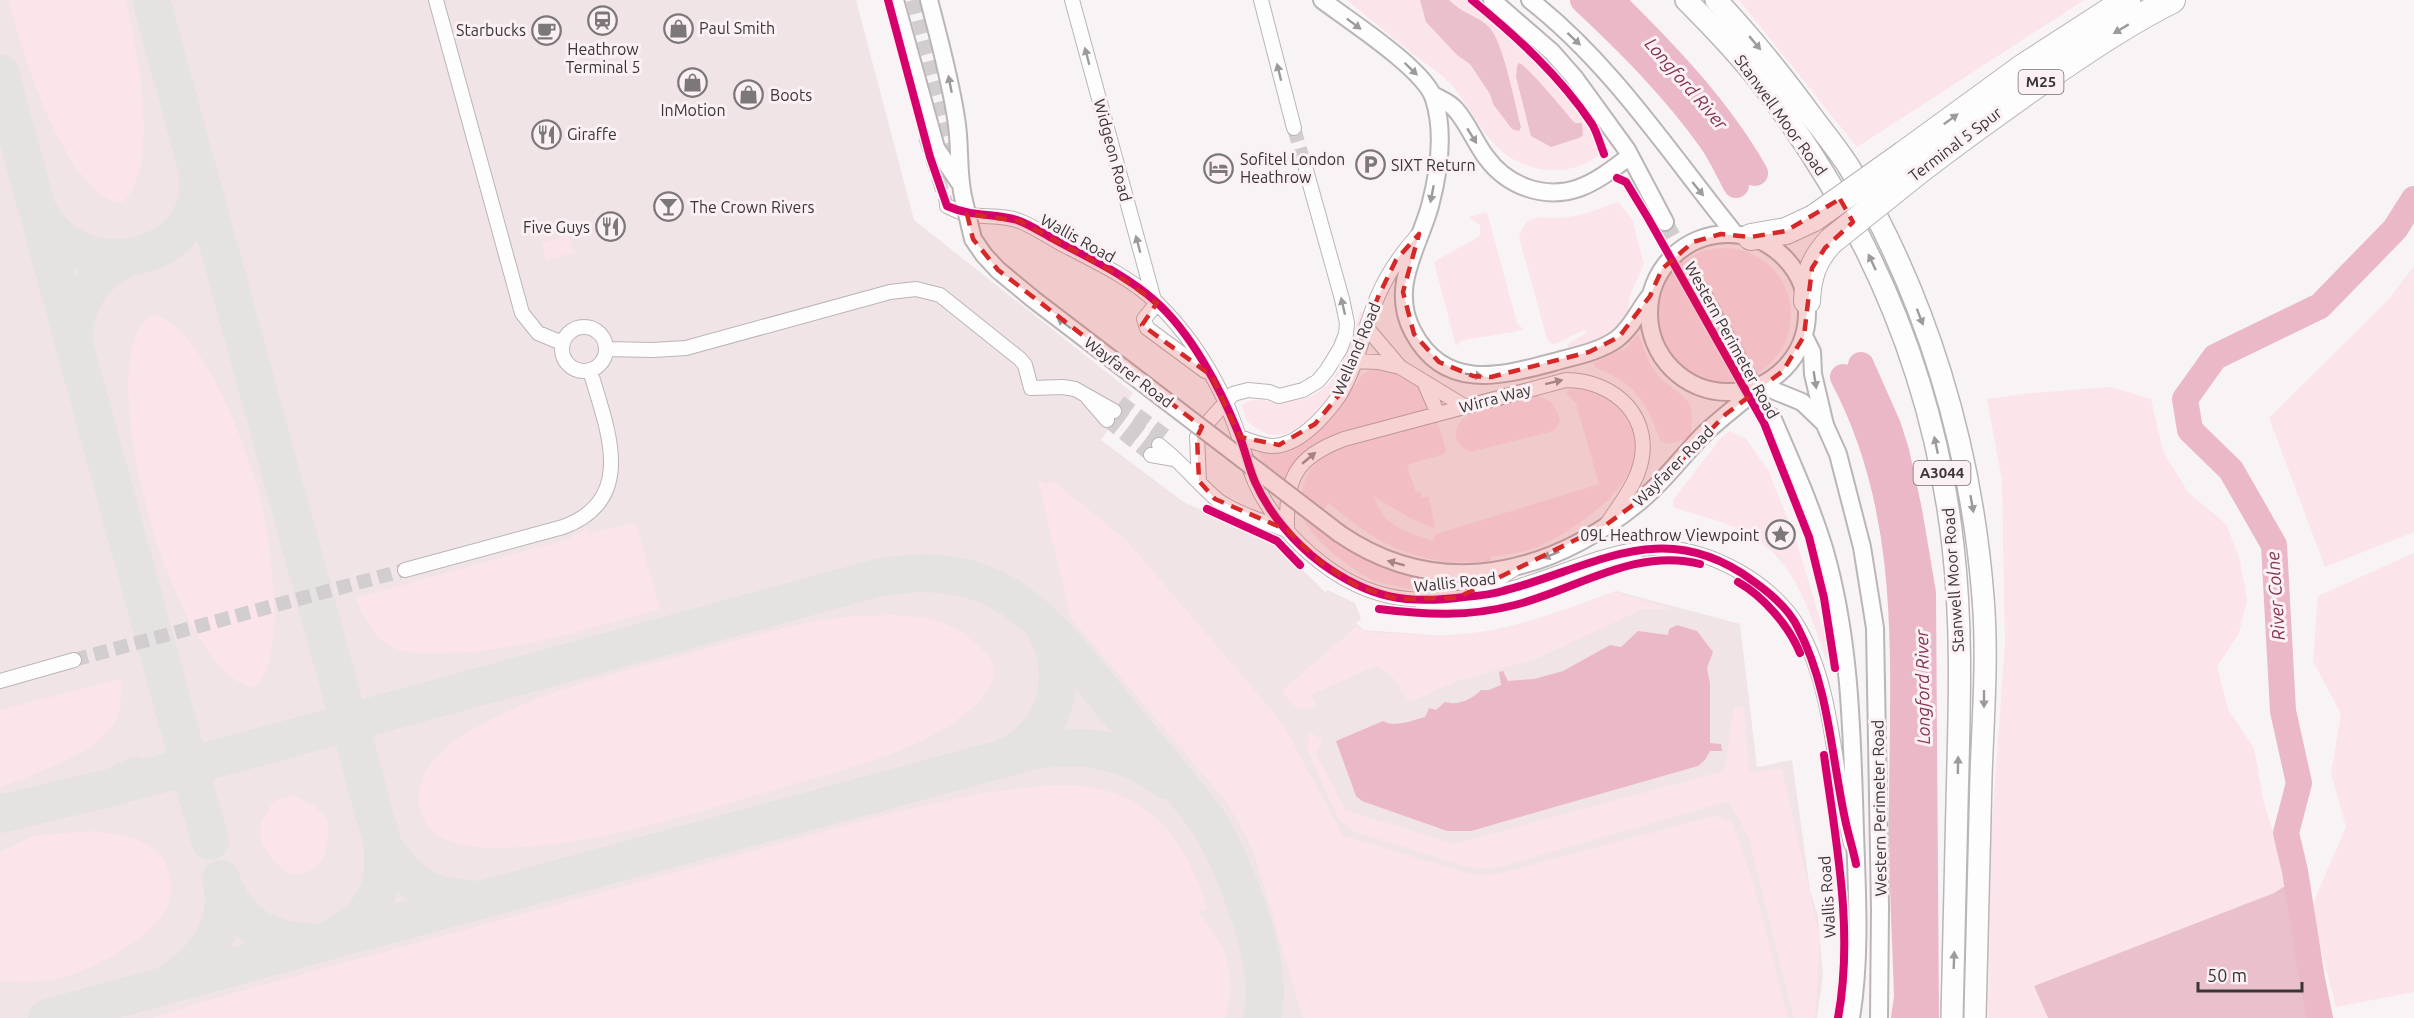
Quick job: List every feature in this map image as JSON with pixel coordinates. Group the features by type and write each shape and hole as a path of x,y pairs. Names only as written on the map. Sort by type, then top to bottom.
{"highway":[{"name":"Terminal 5 Spur","path":"1807,302 1808,280 1819,254 1910,164 2022,68 2127,0"},
{"name":"Terminal 5 Spur","path":"1743,235 1786,231 1814,218 1910,164 1950,146 2067,64 2119,30 2172,0"}],"main road":[{"name":"Stanwell Moor Road","path":"1686,0 1727,42 1762,84 1816,159 1863,241 1887,294 1908,346 1925,400 1944,483 1957,597 1959,687 1952,1018"},
{"name":"Stanwell Moor Road","path":"1716,0 1786,81 1848,165 1898,263 1915,302 1953,414 1973,511 1983,599 1984,708 1975,1018"}],"street":[{"path":"436,0 522,313 538,333 562,343"},
{"path":"895,0 936,148 959,182"},
{"name":"Wayfarer Road","path":"929,0 957,121 959,182 966,201 973,239 998,270 1340,534 1363,549 1386,560 1421,569 1459,573 1516,568"},
{"name":"Widgeon Road","path":"1072,0 1156,301"},
{"path":"1261,0 1294,128"},
{"path":"1322,0 1405,63 1433,95 1455,108 1484,155 1501,175 1526,188 1553,193 1575,189 1605,174 1630,156"},
{"path":"1492,0 1552,52 1574,77 1630,156 1665,222"},
{"path":"1530,0 1584,48 1743,235"},
{"path":"1433,95 1438,116 1439,153 1429,208 1404,278 1403,304 1407,320 1424,348 1439,362 1473,376 1506,375 1608,345 1619,338 1629,327 1650,296 1662,269 1681,249 1707,237 1743,235 1767,244 1788,261 1802,284 1807,302 1808,313 1804,336 1796,355 1783,371 1763,385 1745,391 1714,392 1699,387 1674,372 1665,361 1652,337 1649,323 1650,296"},
{"path":"1199,481 1197,438 1200,430 1233,394 1239,391 1269,392 1279,396 1303,390 1318,381 1334,360 1346,334 1347,323 1306,170"},
{"path":"966,201 998,217"},
{"name":"Wallis Road","path":"947,206 964,214 1020,221 1113,272 1156,301 1196,349 1212,376 1240,437 1254,479 1265,502 1287,530 1320,562 1357,586 1410,601 1457,598 1500,592 1601,558 1655,548 1704,554 1761,586 1780,603 1796,623 1813,662 1827,711 1845,819 1856,864"},
{"name":"Welland Road","path":"1240,437 1271,446 1279,445 1298,437 1315,424 1339,395 1378,297 1396,260 1419,234"},
{"path":"606,349 686,348 867,298 916,289 940,295 1023,362 1030,388 1075,389 1114,411"},
{"path":"1156,301 1144,319 1147,328 1212,376"},
{"path":"583,327 596,331 602,336 606,349 602,362 590,370 578,371 568,365 562,356 562,343 570,332 583,327"},
{"path":"1366,327 1400,367 1464,406"},
{"name":"Western Perimeter Road","path":"1804,336 1812,352 1815,384 1826,425 1838,454 1862,547 1875,628 1880,909 1879,1018"},
{"path":"1354,362 1378,362 1400,367"},
{"path":"405,570 563,527 586,516 594,508 608,486 613,459 590,370"},
{"name":"Wirra Way","path":"1287,530 1288,496 1294,474 1313,453 1344,439 1566,380 1595,383 1620,397 1639,429 1642,454 1638,474 1606,525"},
{"path":"1425,384 1438,414"},
{"name":"Wayfarer Road","path":"1457,598 1489,585 1516,568 1558,552 1606,525 1652,491 1703,435 1763,385"},
{"name":"Western Perimeter Road","path":"1763,385 1802,402 1826,425"},
{"name":"Western Perimeter Road","path":"1772,417 1805,491 1824,550 1838,610 1849,692 1856,864 1856,988 1851,1018"},
{"path":"1179,460 1159,445 1179,460 1215,499 1256,520 1287,530"},
{"path":"1410,601 1418,606 1440,610 1474,608 1503,602 1630,560 1655,548"},
{"path":"0,681 74,660"}],"highlighted area":[{"path":"1840,199 1853,222 1825,248 1812,268 1804,336 1783,371 1726,414 1652,491 1606,525 1457,598 1397,599 1357,586 1320,562 1287,530 1215,499 1199,481 1197,437 1202,427 998,270 973,239 967,214 1020,221 1113,272 1157,303 1142,325 1212,376 1240,437 1279,445 1315,424 1339,395 1378,297 1396,260 1419,234 1403,292 1414,334 1439,362 1473,376 1491,377 1589,352 1619,337 1650,296 1662,269 1693,242 1721,234 1751,237 1786,231"}],"shaded area":[{"path":"0,0 856,0 914,220 1133,393 1101,440 1185,503 1271,539 1325,592 1328,590 1355,603 1361,619 1356,623 1364,630 1442,636 1482,633 1539,619 1616,591 1740,624 1757,767 1792,760 1810,890 1818,916 1823,975 1817,1018 0,1018"},
{"path":"9,0 125,0 140,75 143,135 141,163 134,185 123,202 103,196 84,178 66,151 35,84"},
{"path":"1347,0 1466,0 1511,37 1542,68 1592,131 1600,154 1574,168 1561,170 1533,167 1507,155 1489,138 1447,80"},
{"path":"1420,0 1449,0 1488,26 1499,44 1508,73 1521,127 1519,131 1512,129 1493,104 1490,94 1470,64 1457,55 1426,22"},
{"path":"1739,0 2084,0 1857,147"},
{"path":"1519,63 1575,123 1582,123 1583,135 1551,147 1531,136 1516,77"},
{"path":"1618,202 1632,219 1644,264 1630,295 1628,313 1609,335 1569,348 1567,344 1587,333 1584,330 1553,345 1547,339 1519,237 1521,230 1535,218 1573,216"},
{"path":"1487,212 1517,323 1524,330 1461,341 1456,346 1434,262 1480,236 1480,225 1468,217"},
{"path":"568,235 573,253 546,260 541,243"},
{"path":"1724,248 1750,253 1772,267 1786,289 1791,315 1786,341 1772,363 1750,377 1724,382 1698,377 1676,363 1662,341 1657,315 1662,289 1676,267 1698,253"},
{"path":"2414,266 2414,532 2325,567 2269,418 2389,299"},
{"path":"1360,312 1369,315 1346,371 1331,396 1315,414 1296,429 1278,435 1265,433 1246,420 1242,405 1247,402 1301,400 1316,394 1328,384 1344,359"},
{"path":"152,315 169,322 186,338 202,359 230,411 255,480 270,556 274,620 272,649 265,672 254,687 224,670 195,630 169,575 148,512 134,447 128,387 134,341"},
{"path":"1638,334 1655,371 1690,406 1692,424 1690,438 1670,444 1661,442 1638,396 1631,388 1596,368 1593,363 1626,348"},
{"path":"1381,368 1406,378 1425,395 1435,409 1321,442 1282,503 1257,449 1328,419 1343,403 1362,375"},
{"path":"2111,387 2151,399 2163,451 2188,492 2226,524 2240,560 2247,600 2239,633 2217,666 2228,709 2254,748 2263,799 2288,883 2274,893 2034,986 2048,1018 1988,1018 1991,837 2005,644 2002,480 1987,399"},
{"path":"1570,388 1594,392 1607,398 1619,408 1634,436 1635,456 1627,476 1614,494 1597,510 1558,537 1522,552 1491,557 1491,562 1442,561 1403,551 1385,543 1348,519 1329,503 1317,518 1318,527 1342,545 1380,566 1423,579 1420,583 1429,588 1414,590 1375,581 1357,571 1326,548 1305,522 1301,507 1302,491 1308,473 1320,459 1344,446 1438,422 1446,450 1444,454 1407,465 1416,492 1420,491 1422,498 1429,496 1435,528 1415,521 1373,496 1390,522 1412,533 1433,541 1436,534 1599,484 1576,404 1566,393"},
{"path":"1533,395 1548,400 1554,406 1560,420 1554,431 1470,452 1459,444 1456,431 1467,416 1488,406"},
{"path":"1730,431 1746,439 1768,470 1796,540 1822,626 1825,626 1830,660 1827,661 1798,587 1788,570 1775,555 1760,542 1734,527 1673,507 1673,500 1721,438"},
{"path":"1038,480 1048,484 1053,481 1124,538 1286,730 1343,836 1473,875 1498,874 1706,818 1719,816 1732,823 1752,879 1788,1018 1303,1018 1254,853 1244,831 1225,800 1071,618"},
{"path":"636,523 660,609 576,632 489,650 460,653 410,652 394,648 379,637 365,618 356,598 566,540 588,528 589,533"},
{"path":"2414,553 2414,992 2336,1007 2312,914 2316,896 2346,827 2331,773 2341,714 2313,661 2318,596"},
{"path":"1615,592 1671,609 1643,609 1538,658 1458,681 1409,702 1392,676 1375,666 1311,695 1316,706 1296,707 1282,691 1357,626 1365,632 1424,635 1466,634 1510,626"},
{"path":"913,616 941,622 952,627 982,650 994,669 991,684 972,708 951,724 911,746 846,769 712,808 641,827 570,841 534,846 478,847 446,839 437,834 424,819 420,785 439,755 473,729 519,706 619,672 783,628 845,617"},
{"path":"1677,625 1697,631 1713,652 1707,668 1710,684 1710,743 1721,744 1722,751 1710,751 1698,766 1471,831 1447,831 1362,801 1356,796 1336,741 1383,721 1398,724 1425,717 1429,708 1436,710 1445,702 1464,701 1481,690 1489,690 1501,685 1499,672 1503,671 1508,681 1534,679 1563,671 1610,645 1621,647 1638,631 1668,635 1669,629"},
{"path":"121,679 118,714 113,725 103,736 91,746 61,762 0,787 0,710"},
{"path":"1734,707 1744,707 1749,772 1782,769 1820,939 1815,1018 1794,1018 1749,838 1729,801 1498,867 1475,869 1353,831 1338,818 1307,749 1310,732 1322,740 1316,753 1345,810 1454,844 1724,771"},
{"path":"1052,785 1089,787 1113,793 1134,802 1167,829 1180,846 1200,887 1207,909 1198,913 1216,936 1227,961 1230,989 1225,1018 152,1018 227,995 881,816 982,793"},
{"path":"293,796 309,803 323,814 329,835 325,853 317,866 308,871 290,874 265,848 260,832 266,814 273,803"},
{"path":"89,831 138,840 158,853 166,863 171,882 170,898 163,913 152,927 130,945 79,972 43,981 0,981 0,852 33,836"},
{"path":"2290,886 2302,981 2311,1018 2048,1018 2034,986"}],"waterway":[{"path":"1583,0 1667,85 1697,121 1715,145 1736,185"},
{"name":"Longford River","path":"1611,0 1670,60 1707,103 1755,173"},
{"name":"River Colne","path":"2320,1018 2295,871 2286,833 2299,783 2283,711 2274,545 2231,470 2190,430 2185,399 2215,357 2320,306 2395,229 2414,199"},
{"name":"Longford River","path":"1861,365 1888,426 1896,451 1923,593 1926,1018"},
{"path":"1843,377 1866,428 1882,479 1893,532 1900,585 1903,692 1902,851 1907,997 1904,1018"}],"taxiway":[{"path":"47,1018 321,943 343,932 369,908 375,898 383,871 383,846 151,0"},
{"path":"0,73 210,841"},
{"path":"40,214 59,238 83,252 111,258 138,255 163,245 183,228 196,205 198,176"},
{"path":"74,340 77,314 87,292 104,272 126,258"},
{"path":"113,787 877,578 920,573 957,576 989,586 1017,602 1042,623 1090,676 1210,824 1229,862 1254,931 1264,976 1265,998 1262,1018"},
{"path":"1008,756 1038,733 1054,702 1057,667 1047,632"},
{"path":"222,884 240,913 261,931 288,940 321,943 1031,751 1068,747 1102,750 1135,761 1167,780"},
{"path":"0,814 113,787 135,776"},
{"path":"383,846 401,869 419,885 441,895 471,899"},
{"path":"174,980 197,961 214,937 223,909 224,894 221,879"}],"tunnel":[{"path":"913,0 955,155"},
{"path":"1294,128 1306,170"},
{"path":"925,137 947,206"},
{"path":"1665,222 1772,417"},
{"path":"1120,402 1167,437"},
{"path":"1114,411 1159,445"},
{"path":"1107,420 1151,455"},
{"path":"74,660 405,570"}],"cycle path":[{"path":"888,0 930,157 947,206 965,212 1017,220 1026,224 1118,274 1154,300 1192,344 1213,379 1238,432 1250,470 1267,505 1283,527 1321,563 1355,584 1372,591 1406,599 1424,600 1498,592 1628,552 1658,549 1689,551 1720,561 1753,581 1772,596 1794,621 1816,674 1823,698 1840,795 1856,864"},
{"path":"1472,0 1521,42 1566,89 1592,124 1604,154"},
{"path":"1617,178 1626,182 1648,218 1764,423 1809,537 1824,598 1835,668"},
{"path":"1207,509 1277,541 1300,565"},
{"path":"1379,609 1431,614 1481,612 1538,598 1606,572 1629,566 1653,561 1676,560 1700,564"},
{"path":"1738,582 1766,603 1789,632 1800,653"},
{"path":"1824,755 1842,886 1844,919 1844,952 1838,1018"}],"place":[{"name":"Heathrow Terminal 5","path":"603,21"},
{"name":"Paul Smith","path":"678,28"},
{"name":"Starbucks","path":"547,30"},
{"name":"InMotion","path":"693,82"},
{"name":"Boots","path":"749,95"},
{"name":"Giraffe","path":"546,134"},
{"name":"SIXT Return","path":"1370,165"},
{"name":"Sofitel London Heathrow","path":"1219,168"},
{"name":"The Crown Rivers","path":"669,207"},
{"name":"Five Guys","path":"611,227"},
{"name":"09L Heathrow Viewpoint","path":"1780,535"}]}
